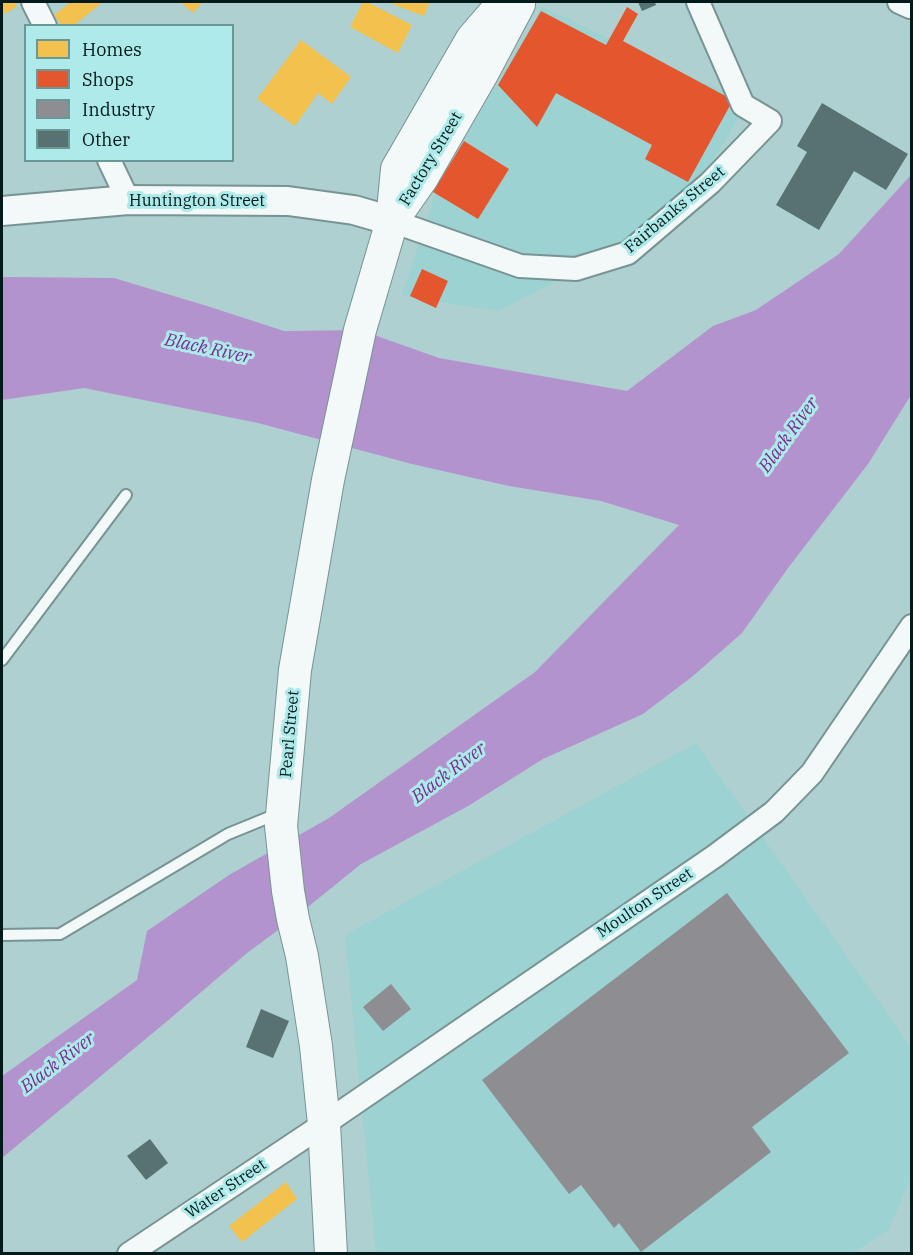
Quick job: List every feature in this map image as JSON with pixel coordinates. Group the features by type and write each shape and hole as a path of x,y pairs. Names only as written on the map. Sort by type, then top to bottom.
{"main road":[{"name":"Factory Street","path":"392,221 397,169 471,39 504,2"},
{"name":"Factory Street","path":"392,221 422,178 520,2"},
{"name":"Pearl Street","path":"330,1254 324,1124 316,1046 302,956 288,891 282,819 295,670 328,480 360,330 392,221"}],"street":[{"path":"33,2 44,24"},
{"name":"Fairbanks Street","path":"392,221 520,266 576,269 628,253 710,183 770,122 743,105 698,2"},
{"path":"898,2 910,7 912,5"},
{"path":"110,162 128,200"},
{"name":"Huntington Street","path":"2,211 128,200 288,201 354,210 392,221"},
{"name":"Moulton Street","path":"324,1124 715,856 774,812 812,773 912,626"},
{"name":"Water Street","path":"129,1254 324,1124"}],"lane":[{"path":"2,660 126,495"},
{"path":"2,935 60,934 228,834 282,819"}],"shaded area":[{"path":"542,7 748,103 675,221 498,311 402,296 439,182"},
{"path":"696,743 911,1047 911,1177 889,1229 851,1254 376,1253 345,935"}],"water":[{"name":"Black River","path":"911,175 911,395 868,464 788,568 742,633 693,676 643,714 543,759 468,806 361,864 247,953 2,1158 2,1076 137,980 147,931 229,875 329,818 535,672 679,525 601,501 509,486 412,464 258,423 84,388 2,400 2,277 114,278 284,331 360,330 439,358 627,391 713,326 756,310 839,254"}],"building: Homes":[{"path":"2,2 15,2 17,7 2,15"},
{"path":"71,2 103,2 76,24 61,24 54,15"},
{"path":"180,2 203,2 193,13"},
{"path":"363,2 412,25 398,53 350,27"},
{"path":"393,2 430,2 424,16 392,4"},
{"path":"301,40 351,77 332,104 318,93 295,126 257,99"},
{"path":"286,1182 297,1199 242,1242 229,1226"}],"building: Shops":[{"path":"627,7 638,14 623,41 733,100 688,182 645,159 652,145 556,93 537,127 498,85 541,11 606,45"},
{"path":"464,141 509,169 478,219 433,192"},
{"path":"422,269 448,281 436,308 410,296"}],"building: Industry":[{"path":"727,893 849,1053 752,1127 771,1152 641,1252 619,1223 614,1228 581,1185 569,1194 482,1080"},
{"path":"391,984 411,1009 383,1031 363,1007"}],"building: Other":[{"path":"638,2 655,2 656,5 642,11"},
{"path":"822,103 908,154 886,190 854,171 819,230 776,205 807,152 797,146"},
{"path":"261,1009 289,1021 273,1058 246,1047"},
{"path":"150,1139 168,1163 146,1180 127,1156"}]}
